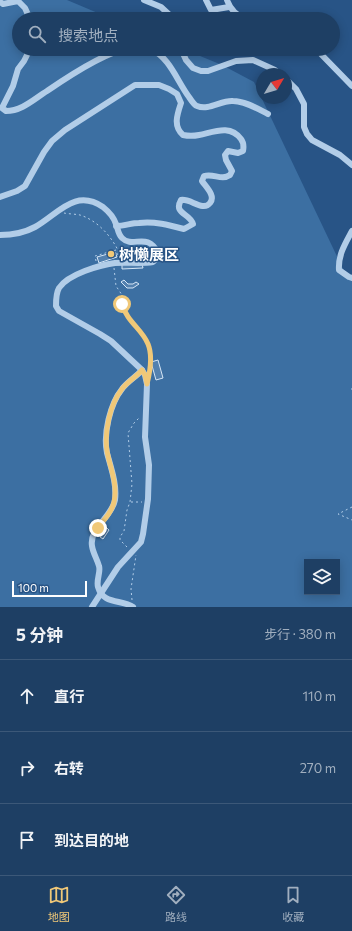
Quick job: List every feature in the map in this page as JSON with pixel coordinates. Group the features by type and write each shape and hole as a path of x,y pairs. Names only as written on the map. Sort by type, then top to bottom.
{"street":[{"path":"144,0 161,8 166,12"},
{"path":"206,0 211,10 229,7"},
{"path":"227,0 229,7 234,12"},
{"path":"0,2 3,4 18,1 27,12"},
{"path":"26,56 18,69 13,86 3,103 2,108 6,111 21,108 61,81 108,56"},
{"path":"162,56 196,106 205,108 224,102 234,101 252,106 268,114"},
{"path":"184,56 194,68 201,71 208,71 236,61 253,60 271,68"},
{"path":"323,56 352,86"},
{"path":"0,197 17,192 25,186 52,141 65,130 135,85 159,85 176,94 181,103 177,118 177,128 183,136 198,136 213,131 225,130 238,135 244,146 243,151 238,153 228,151 225,155 226,160 232,170 230,175 226,178 209,175 204,176 202,181 212,194 210,204 201,206 186,199 181,200 178,205 179,210 192,221 193,224 189,227 184,229 154,222 139,222 125,226 116,226"},
{"path":"292,85 296,89 304,104 304,127 307,134 312,140 340,155 352,165"},
{"path":"0,235 12,235 35,227 70,202 85,200 94,202 109,213 116,222 118,233 122,239 132,242 143,241 156,248 158,253 153,262 116,263 98,267 78,274 59,287 57,293 56,306 60,311 111,341 146,371"},
{"path":"352,231 340,254 339,263 339,270 352,278"},
{"path":"92,607 118,567 141,542 144,534 148,502 149,465 145,437 146,371"},
{"path":"133,604 110,600 101,592 98,586 100,567 92,545 92,538 112,509 116,494 106,444 107,422 115,400 121,390 146,371"}],"path":[{"path":"56,212 80,215 96,223 112,239 121,257 116,263"},
{"path":"98,267 95,256 116,250 116,286 122,295 124,313 148,342 151,354 146,371"},
{"path":"132,552 120,540 120,537 124,531 132,484 128,433 134,423 146,412"},
{"path":"130,502 148,502"},
{"path":"352,506 338,514 352,520"},
{"path":"133,604 131,589 135,568 136,547"}],"shaded area":[{"path":"0,0 67,0 95,12 12,12 12,56 200,56 222,65 254,82 256,86 256,104 264,104 343,269 352,277 352,607 0,607"}],"building":[{"name":"树懒展区","path":"115,252 117,257 99,263 97,257"},
{"path":"122,264 142,264 143,268 122,269"},
{"path":"124,280 128,284 133,284 136,282 139,284 133,288 127,288 121,282"},
{"path":"158,360 163,378 156,380 151,362"},
{"path":"106,527 109,530 103,539 100,537"}],"place":[{"name":"树懒展区","path":"111,254"}],"route":[{"path":"98,528 112,509 116,494 106,444 107,422 115,400 126,384 135,378 142,370 147,384 149,376 151,354 148,342 124,313 122,304"}]}
